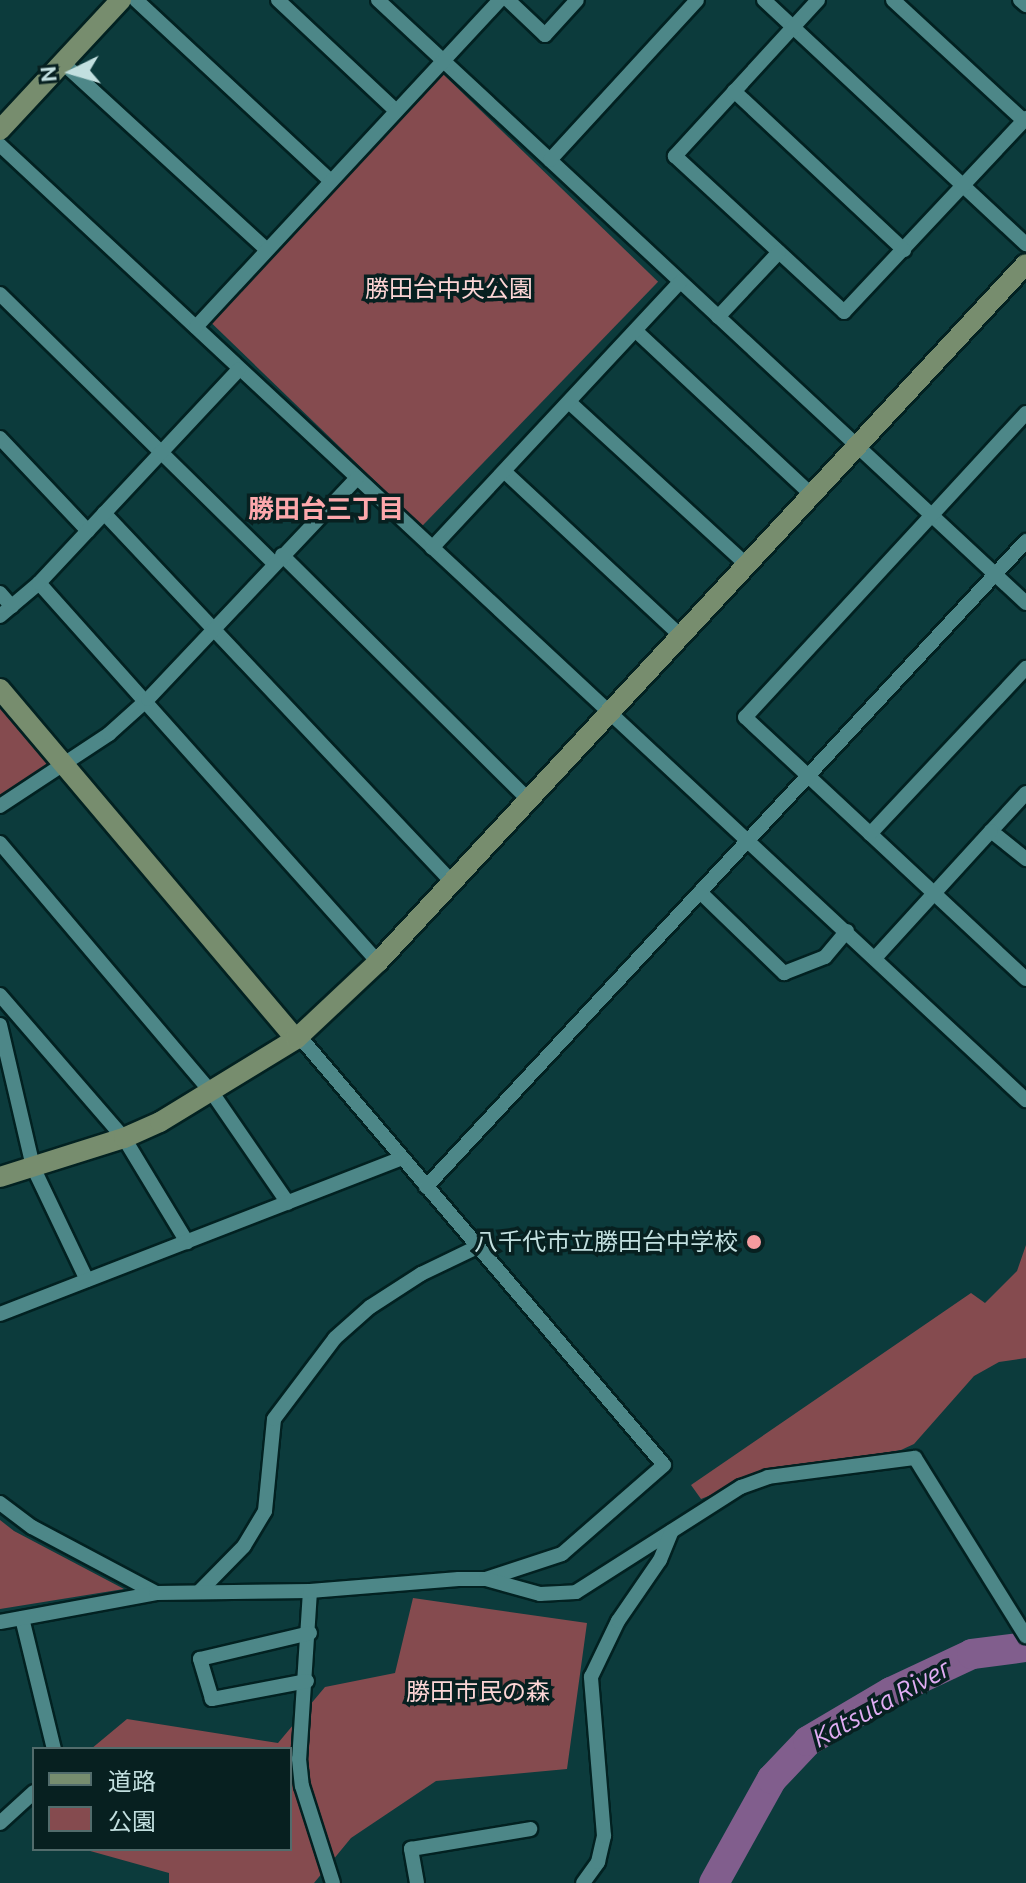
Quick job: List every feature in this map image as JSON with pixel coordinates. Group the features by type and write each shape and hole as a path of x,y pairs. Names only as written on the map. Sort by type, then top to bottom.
{"street":[{"path":"136,0 331,181"},
{"path":"278,0 396,111"},
{"path":"378,0 1026,603"},
{"path":"196,327 265,248 500,0"},
{"path":"508,0 545,35 577,0"},
{"path":"550,160 697,0"},
{"path":"764,0 1026,244"},
{"path":"818,0 675,156 844,312 1025,120 893,0"},
{"path":"1020,0 1026,5"},
{"path":"0,130 63,63 111,3"},
{"path":"63,63 265,248"},
{"path":"734,91 904,250"},
{"path":"0,145 1026,1100"},
{"path":"718,317 779,252"},
{"path":"0,1177 124,1138 213,1094 298,1038 378,962 1026,264"},
{"path":"432,548 680,282"},
{"path":"0,294 160,453 278,559 528,799"},
{"path":"636,331 812,495"},
{"path":"0,593 6,612 39,583 239,369"},
{"path":"569,402 746,564"},
{"path":"1026,413 745,717 1026,979"},
{"path":"0,438 88,531"},
{"path":"505,472 680,635"},
{"path":"0,806 64,766 148,699 357,478"},
{"path":"104,513 451,881"},
{"path":"426,1187 1026,541"},
{"path":"39,583 148,699 378,962"},
{"path":"870,834 1026,668"},
{"path":"0,689 664,1465 562,1554 486,1579 310,1591 156,1593 0,1622"},
{"path":"875,958 1026,793"},
{"path":"991,831 1026,859"},
{"path":"0,843 213,1094 288,1203"},
{"path":"700,892 784,973 825,957 847,931"},
{"path":"0,995 124,1138 187,1242"},
{"path":"0,1025 33,1167 87,1280"},
{"path":"0,1314 402,1158"},
{"path":"199,1592 244,1546 265,1511 274,1419 335,1338 421,1274 477,1247"},
{"path":"486,1579 540,1594 576,1592 713,1502 768,1477 915,1458 1026,1636"},
{"path":"0,1503 32,1527 156,1593"},
{"path":"583,1883 598,1862 604,1836 591,1677 618,1621 660,1560 672,1531"},
{"path":"310,1591 307,1681 300,1725 302,1786 333,1883"},
{"path":"22,1618 54,1747"},
{"path":"307,1681 212,1699 200,1659 310,1633"},
{"path":"0,1823 32,1794"},
{"path":"417,1883 411,1849 530,1829"}],"green space":[{"name":"勝田台中央公園","path":"443,74 658,282 422,526 207,319"},
{"path":"0,698 59,765 0,800"},
{"path":"1026,1245 1026,1358 999,1362 974,1376 914,1444 901,1450 769,1472 701,1499 691,1485 971,1293 985,1303 1017,1271"},
{"path":"0,1520 14,1531 124,1589 0,1609"},
{"name":"勝田市民の森","path":"413,1598 587,1623 567,1769 436,1781 351,1838 314,1883 169,1883 169,1873 90,1851 292,1851 292,1747 93,1747 127,1719 278,1743 325,1687 395,1673"}],"waterway":[{"name":"Katsuta River","path":"714,1883 772,1779 808,1741 891,1692 972,1654 1026,1647"}],"place":[{"name":"八千代市立勝田台中学校","path":"754,1242"}],"district":[{"name":"勝田台三丁目","path":"326,509"}]}
